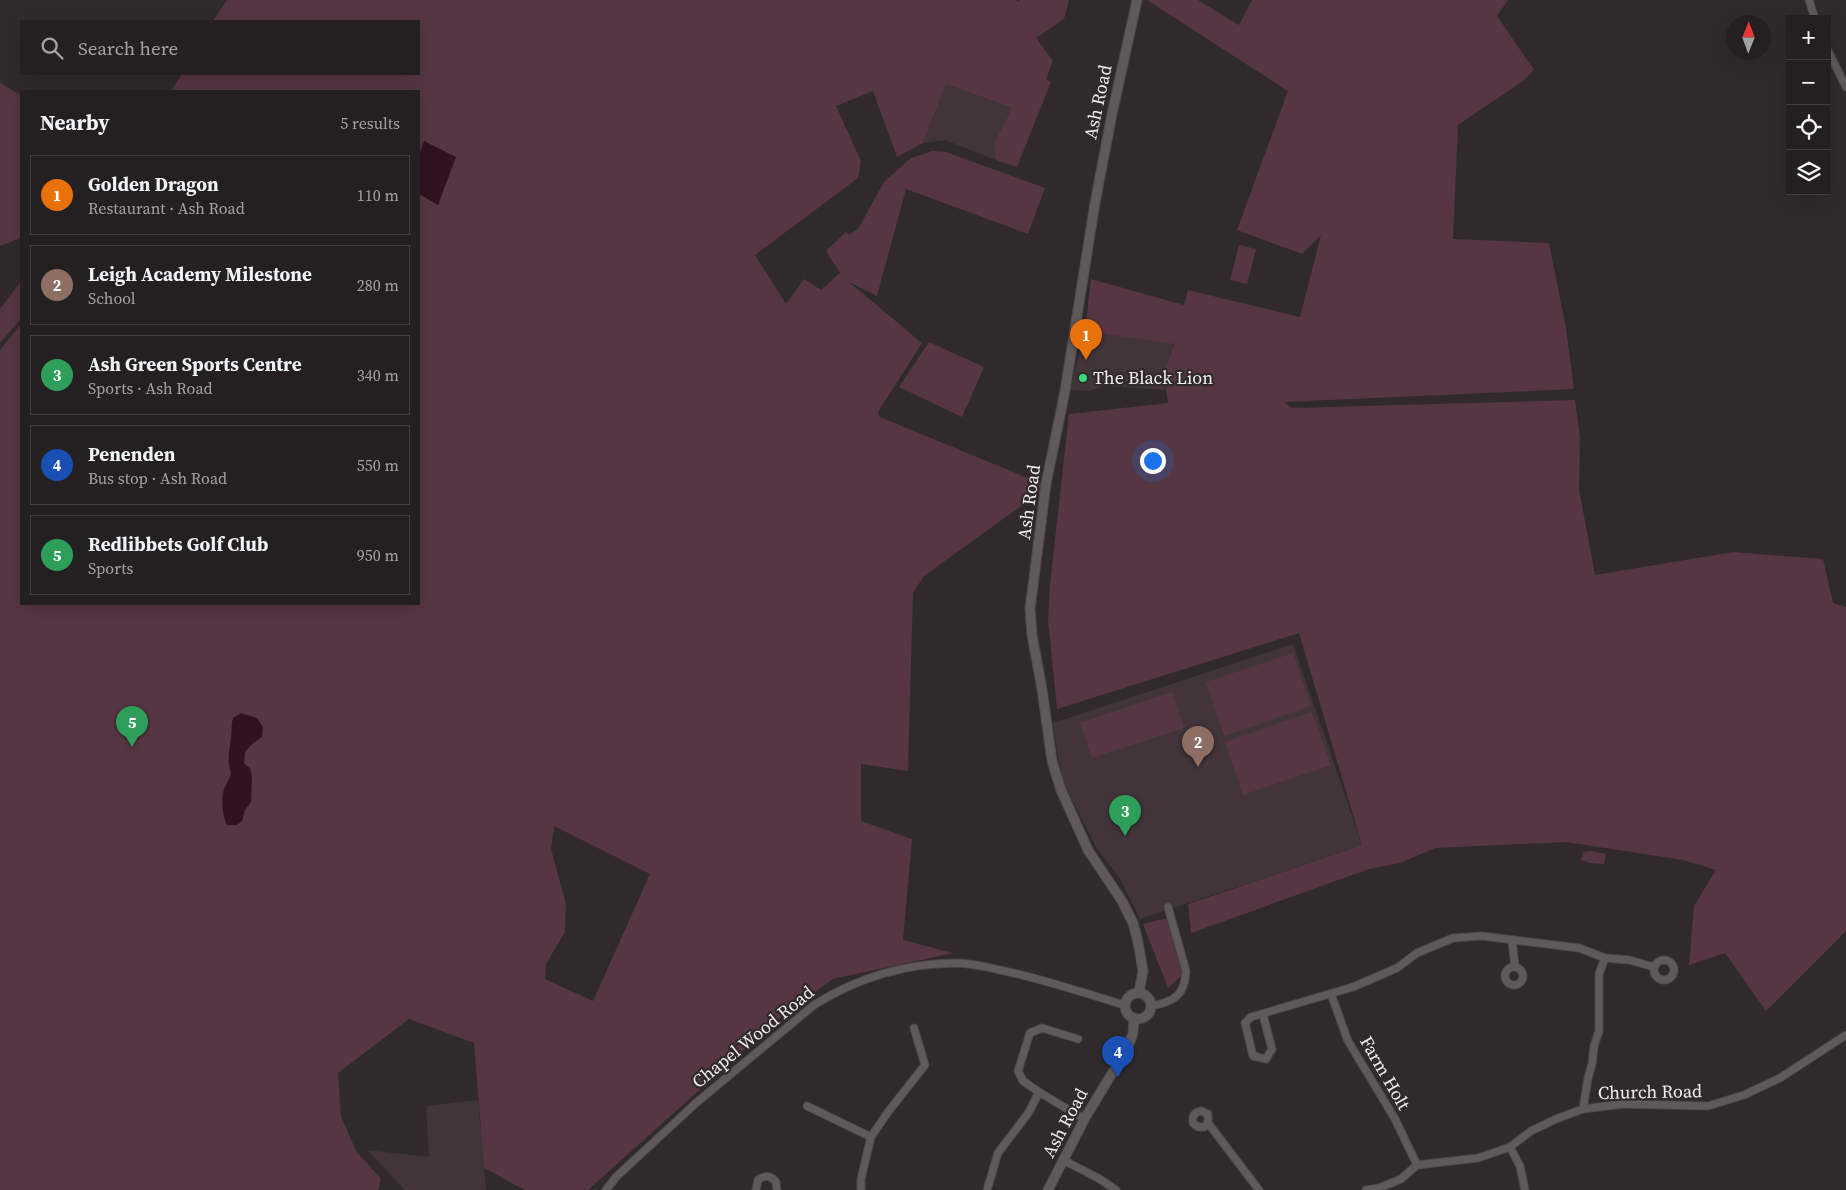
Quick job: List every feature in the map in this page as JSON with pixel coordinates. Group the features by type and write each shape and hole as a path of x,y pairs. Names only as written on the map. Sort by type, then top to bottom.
{"street":[{"name":"Ash Road","path":"1138,0 1094,203 1064,391 1046,484 1030,609 1032,635 1052,761 1061,790 1088,850 1114,888 1133,924 1143,971 1139,992"},
{"path":"1809,0 1813,15"},
{"path":"1831,57 1846,87"},
{"path":"1151,1006 1148,997 1139,992 1129,996 1124,1005 1127,1013 1134,1018 1145,1016 1151,1006 1171,1002 1186,982 1186,971 1168,907"},
{"path":"1263,1014 1272,1049 1266,1059 1253,1056 1245,1023 1251,1018 1263,1014 1353,987 1397,968 1417,953 1453,938 1482,936 1579,948 1605,958 1629,960 1654,967"},
{"path":"1512,940 1515,967"},
{"path":"1583,1109 1594,1046 1599,1031 1599,974 1605,958"},
{"name":"Chapel Wood Road","path":"606,1190 616,1177 696,1103 814,1005 862,980 916,967 959,963 1013,973 1124,1005"},
{"name":"Farm Holt","path":"1331,994 1348,1041 1395,1119 1417,1166"},
{"name":"Ash Road","path":"1048,1190 1085,1118 1128,1047 1133,1033 1134,1018"},
{"path":"861,1190 861,1179 871,1137 888,1112 925,1066 914,1028"},
{"path":"1078,1040 1042,1028 1030,1033 1018,1071 1023,1081 1085,1118"},
{"name":"Church Road","path":"1366,1190 1379,1188 1401,1179 1417,1166 1478,1158 1510,1147 1531,1131 1583,1109 1623,1104 1708,1106 1744,1095 1780,1078 1846,1035"},
{"path":"987,1190 998,1153 1029,1112 1039,1092"},
{"path":"807,1106 871,1137"},
{"path":"1208,1123 1258,1190"},
{"path":"1510,1147 1520,1166 1525,1190"},
{"path":"1063,1160 1098,1178 1116,1190"},
{"path":"749,1190 756,1187 762,1178 770,1177 776,1182 777,1190"}],"shaded area":[{"path":"227,0 1014,0 1020,2 1019,0 1069,0 1064,19 1036,38 1053,61 1046,79 1051,82 1017,167 996,160 994,143 1012,108 946,84 923,143 897,157 873,91 836,106 861,161 858,178 755,255 786,304 804,279 821,290 840,273 826,251 846,232 849,235 858,229 884,182 911,158 932,151 946,152 1045,188 1028,234 906,189 877,296 849,282 922,343 878,412 880,417 1042,484 1042,491 924,576 913,593 908,771 861,764 861,821 912,839 903,940 953,953 833,979 783,1015 588,1190 525,1190 484,1168 474,1043 409,1019 338,1073 341,1116 356,1151 381,1179 378,1190 0,1190 0,350 20,325 20,605 420,605 420,90 172,90 181,75 420,75 420,20 214,20","holes":["554,826 650,874 593,1001 545,979 546,964 565,932 566,904 551,849"]},
{"path":"1147,0 1198,0 1239,25 1252,0 1508,0 1497,16 1534,70 1523,81 1458,125 1453,239 1549,243 1566,328 1574,389 1284,402 1292,408 1575,400 1580,437 1579,489 1595,575 1733,552 1823,559 1833,603 1846,607 1846,931 1766,1011 1725,953 1689,965 1694,906 1716,870 1683,860 1566,842 1435,848 1400,863 1369,869 1191,933 1188,904 1362,845 1299,633 1057,709 1048,620 1050,584 1069,414 1168,403 1164,373 1174,344 1085,331 1091,279 1184,305 1188,290 1300,317 1321,235 1302,254 1237,230 1288,91"},
{"path":"0,83 20,94 20,238 0,246"},
{"path":"946,84 1012,108 994,143 996,160 945,140 923,143"},
{"path":"424,141 456,157 438,205 420,195 420,152"},
{"path":"1239,245 1256,249 1247,284 1230,280"},
{"path":"20,282 20,320 0,343 0,309"},
{"path":"1085,331 1174,343 1164,373 1165,390 1103,386 1090,391 1070,390"},
{"path":"929,342 984,367 962,417 899,387"},
{"path":"1293,644 1362,845 1140,919 1120,879 1096,847 1064,784 1053,723"},
{"path":"1293,653 1311,706 1224,736 1206,682"},
{"path":"1172,692 1184,728 1092,758 1080,723"},
{"path":"1312,712 1331,765 1243,795 1225,742"},
{"path":"241,713 257,718 263,727 262,737 245,752 244,764 250,768 252,777 251,802 245,810 242,821 237,825 227,825 222,803 224,789 231,774 229,756 232,721 233,718"},
{"path":"1591,851 1606,854 1604,864 1589,863 1581,860 1583,852"},
{"path":"1167,918 1182,975 1168,988 1143,924"},
{"path":"478,1100 486,1190 405,1190 367,1150 429,1157 426,1106"}],"place":[{"name":"Golden Dragon","path":"1086,360"},
{"name":"The Black Lion","path":"1083,378"},
{"name":"Redlibbets Golf Club","path":"132,747"},
{"name":"Leigh Academy Milestone","path":"1198,767"},
{"name":"Ash Green Sports Centre","path":"1125,836"},
{"name":"Penenden","path":"1118,1077"}]}
